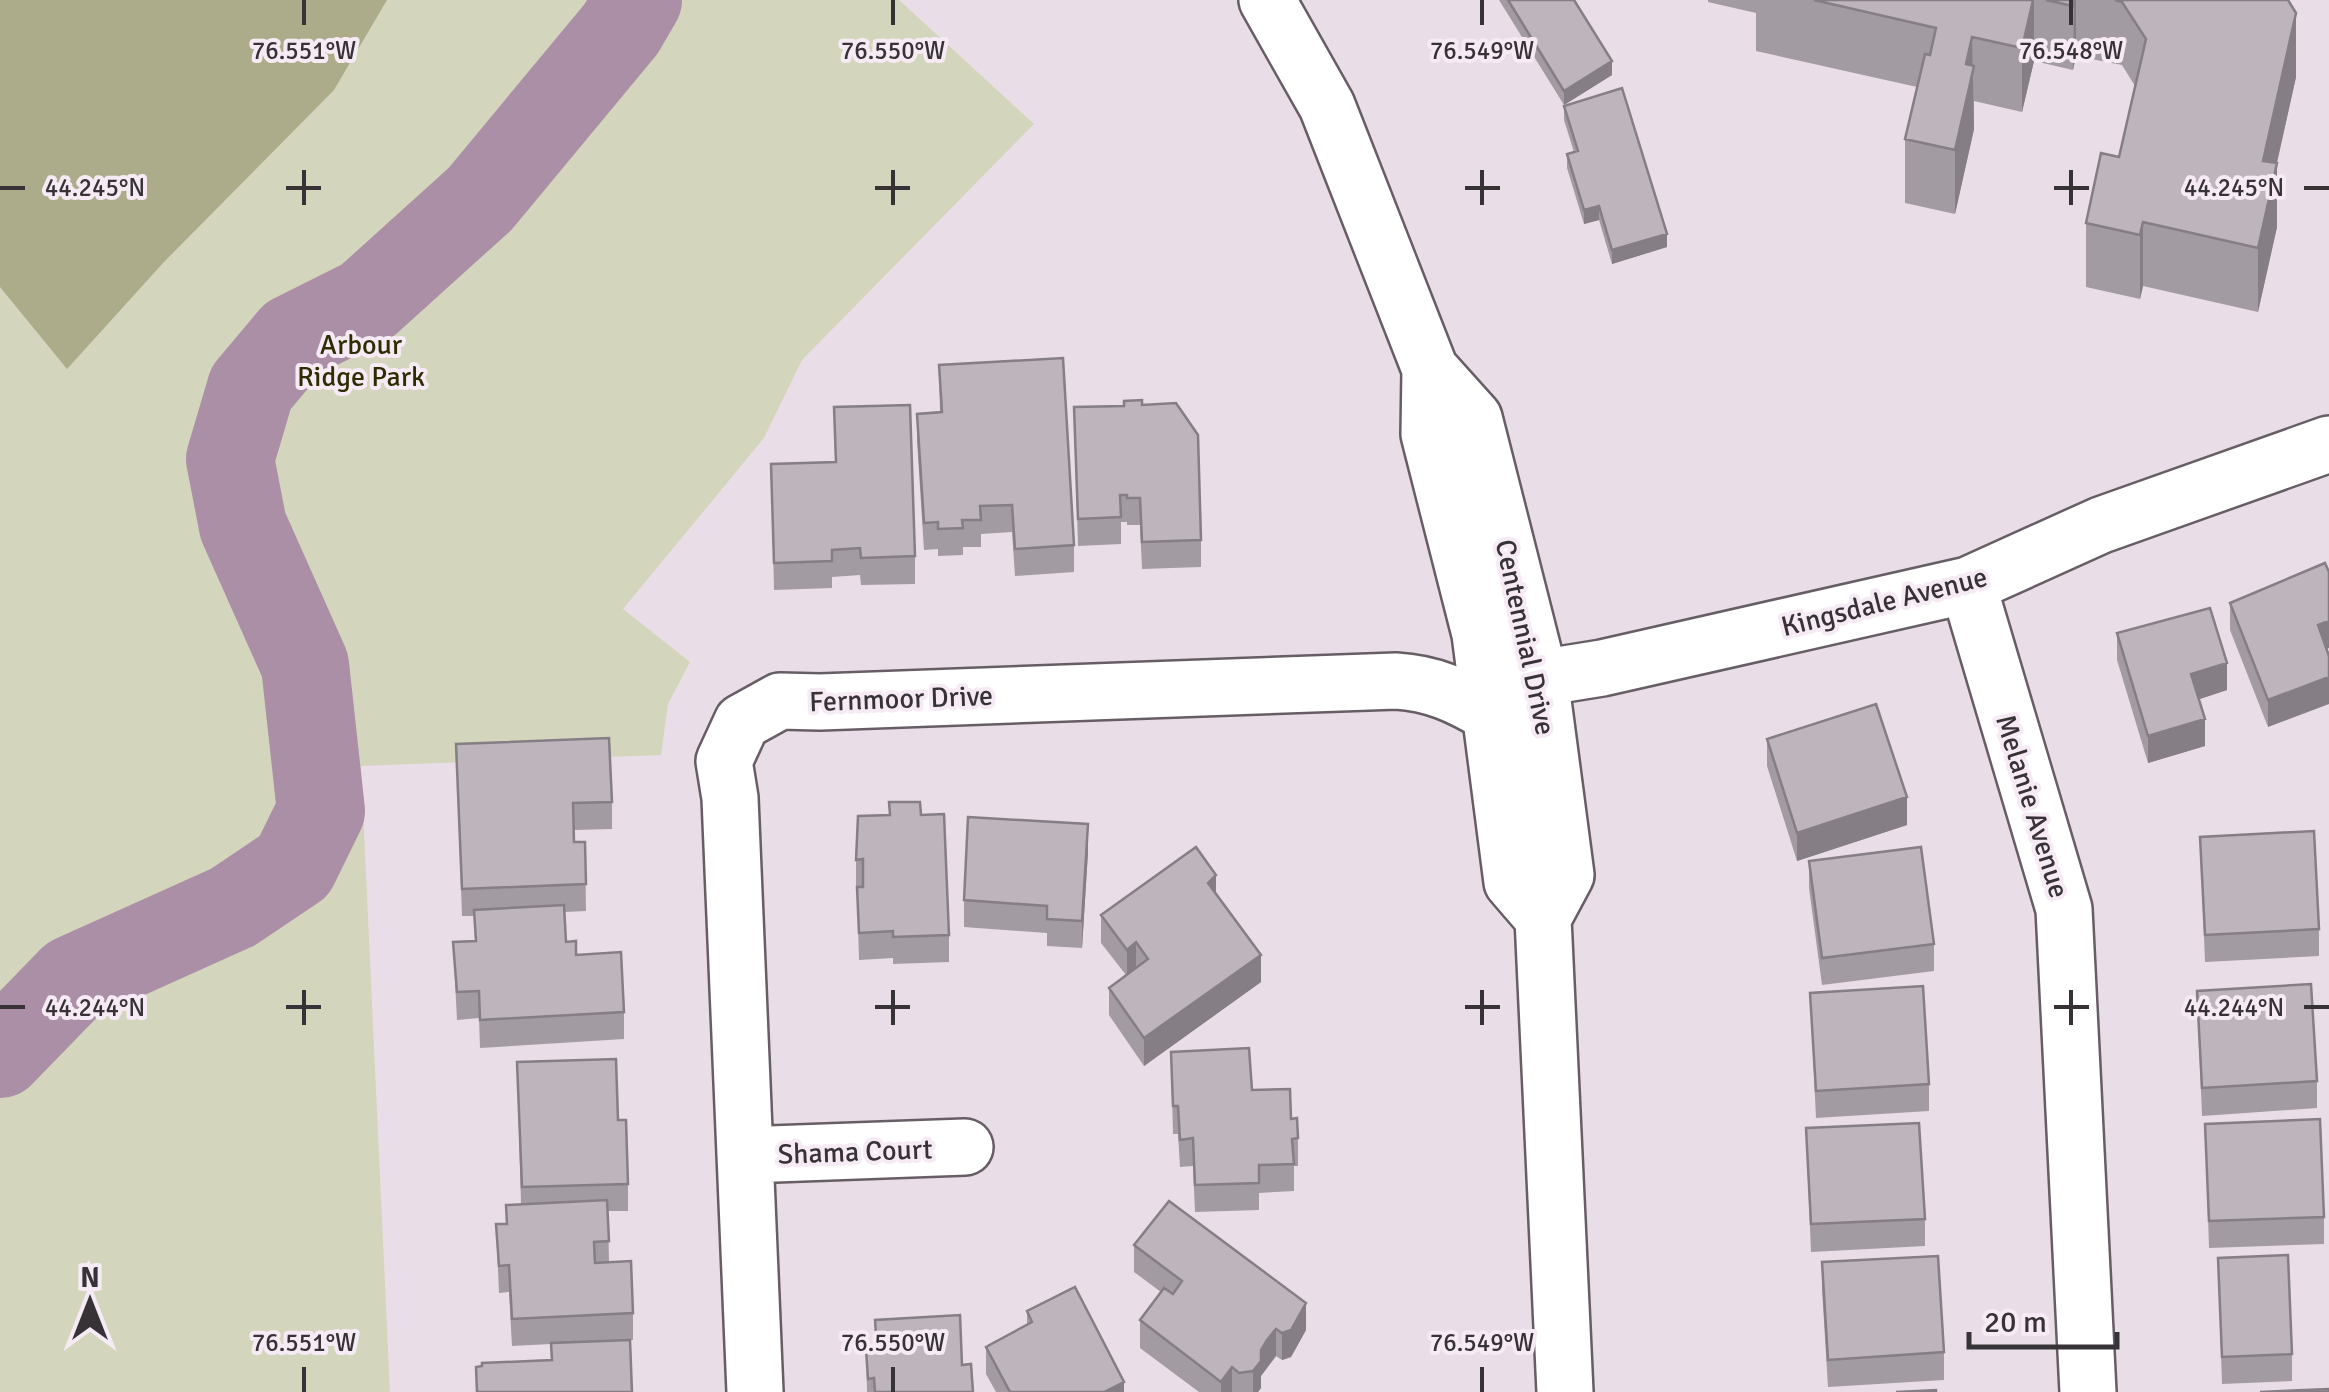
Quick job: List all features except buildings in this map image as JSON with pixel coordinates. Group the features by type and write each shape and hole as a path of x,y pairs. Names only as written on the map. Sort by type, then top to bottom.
{"street":[{"name":"Centennial Drive","path":"1267,0 1327,106 1430,369 1474,418 1540,678 1566,876 1543,918 1564,1392"},
{"name":"Centennial Drive","path":"1430,369 1429,434 1480,634 1512,882 1543,918"},
{"name":"Kingsdale Avenue","path":"1540,678 1602,668 1968,585 2102,524 2329,444"},
{"name":"Melanie Avenue","path":"1968,585 2064,909 2088,1392"},
{"name":"Fernmoor Drive","path":"755,1392 730,798 724,760 742,722 780,701 1310,684 1422,683 1453,692 1492,715"},
{"name":"Shama Court","path":"745,1155 965,1147"}],"green space":[{"path":"0,0 387,0 334,90 164,262 67,369 0,287"},
{"name":"Arbour Ridge Park","path":"30,0 899,0 1034,124 802,360 764,438 623,609 690,662 668,704 661,755 361,766 390,1392 0,1392 0,264"}],"waterway":[{"path":"0,1054 73,979 233,907 294,866 321,811 305,665 243,526 230,459 251,388 293,338 367,301 480,199 621,29 638,0"}]}
